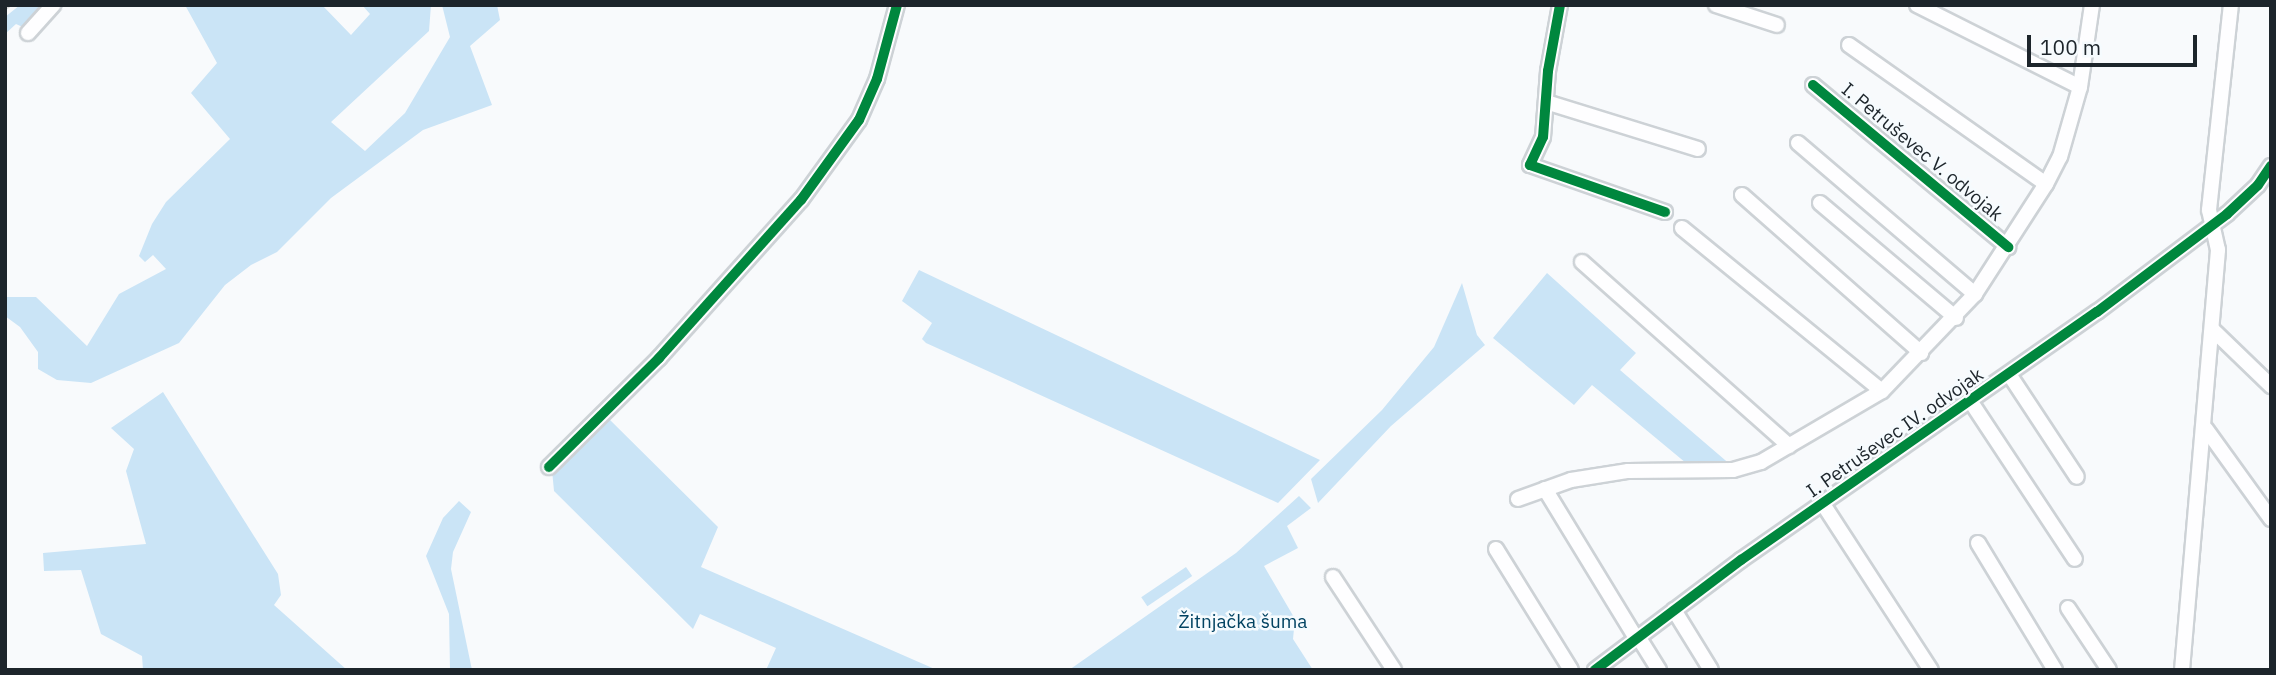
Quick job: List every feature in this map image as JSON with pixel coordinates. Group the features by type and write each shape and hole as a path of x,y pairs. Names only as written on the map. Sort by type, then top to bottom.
{"street":[{"path":"28,33 53,5"},
{"path":"549,467 659,358 801,200 859,120 877,79 897,5"},
{"path":"1560,5 1543,137 1531,165 1665,212"},
{"path":"1716,5 1777,25"},
{"path":"1917,5 2080,87"},
{"name":"I. Petruševec V. odvojak","path":"1518,499 1545,489 1628,471 1733,470 1762,462 1882,391 1956,318 2008,247 2046,184 2060,156 2080,87 2092,5"},
{"path":"2182,670 2206,429 2218,250 2209,210 2231,5"},
{"name":"I. Petruševec V. odvojak","path":"1849,45 2046,184"},
{"name":"I. Petruševec V. odvojak","path":"1813,85 2008,247"},
{"path":"1546,103 1698,149"},
{"path":"1798,143 1975,294"},
{"name":"I. Petruševec IV. odvojak","path":"1595,670 1674,610 1971,402 2213,223 2258,185 2271,166"},
{"path":"1742,195 1921,353"},
{"path":"1819,203 1956,318"},
{"path":"1682,228 1882,391"},
{"path":"1582,262 1789,446"},
{"path":"2213,330 2271,386"},
{"name":"I. Petruševec IV. odvojak","path":"2009,374 2077,477"},
{"name":"I. Petruševec IV. odvojak","path":"1971,402 2076,559"},
{"path":"2206,429 2271,519"},
{"path":"1545,489 1658,670"},
{"name":"I. Petruševec IV. odvojak","path":"1823,504 1931,670"},
{"path":"1978,543 2055,670"},
{"path":"1496,549 1572,670"},
{"path":"1333,577 1394,670"},
{"path":"2068,608 2109,670"},
{"path":"1674,610 1711,670"}],"green space":[{"path":"20,5 48,5 27,29 16,24 5,34 5,17"},
{"path":"185,5 322,5 351,35 370,14 362,5 431,5 429,31 331,122 365,151 405,113 450,37 442,5 497,5 500,20 470,46 492,105 423,130 331,198 277,252 251,265 225,285 179,343 91,383 57,380 38,369 38,352 20,327 5,316 5,297 36,297 87,346 119,294 166,269 153,255 145,262 139,256 152,224 166,202 230,139 191,93 217,63"},
{"path":"919,270 1320,460 1278,503 926,343 922,339 932,323 902,301"},
{"path":"1547,273 1636,353 1620,370 1732,466 1692,468 1592,385 1574,405 1493,338"},
{"path":"1462,283 1477,335 1485,345 1391,426 1318,503 1311,479 1382,410 1434,347"},
{"path":"163,392 278,574 281,595 274,605 347,670 143,670 142,656 101,634 81,570 44,571 43,553 146,544 126,471 134,449 111,428"},
{"path":"607,417 718,527 701,567 937,670 766,670 776,648 700,614 693,629 554,491 552,470"},
{"name":"Žitnjačka šuma","path":"1299,496 1311,508 1287,526 1298,548 1264,566 1295,619 1293,639 1313,670 1069,670 1236,553"},
{"path":"459,501 471,512 453,552 451,569 472,670 450,670 449,614 426,556 443,518"},
{"path":"1186,567 1192,576 1147,606 1141,597"}],"cycle path":[{"path":"549,467 659,358 801,200 859,120 877,79 897,5"},
{"path":"1560,5 1548,71 1543,137 1530,165 1665,212"},
{"path":"1813,85 2008,247"},
{"path":"1595,670 1741,560 2097,312 2227,214 2258,185 2271,166"}]}
